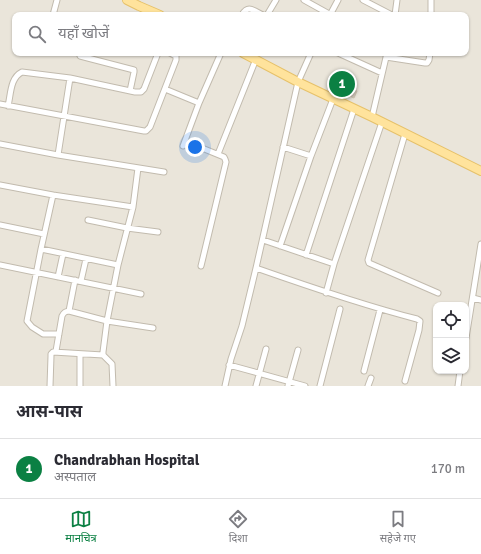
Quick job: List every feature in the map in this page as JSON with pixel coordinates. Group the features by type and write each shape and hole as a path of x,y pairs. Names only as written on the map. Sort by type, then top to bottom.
{"main road":[{"path":"127,0 140,3 155,12"},
{"path":"250,56 298,82 481,171"}],"street":[{"path":"54,12 57,0"},
{"path":"269,12 276,0"},
{"path":"304,0 325,12"},
{"path":"332,12 338,0"},
{"path":"363,0 386,12"},
{"path":"395,12 397,0"},
{"path":"430,12 431,0"},
{"path":"244,12 248,9 252,9 258,12"},
{"path":"80,56 134,70 130,91"},
{"path":"8,106 15,77 22,72 70,78 141,92 144,89 157,56"},
{"path":"0,104 146,131 150,127 176,56"},
{"path":"183,146 199,103 220,56"},
{"path":"225,386 229,365 242,326 263,240 298,82 310,56"},
{"path":"345,56 382,73"},
{"path":"372,117 386,56"},
{"path":"391,56 425,63 429,60 430,56"},
{"path":"218,154 256,59"},
{"path":"58,155 70,78"},
{"path":"165,88 199,103"},
{"path":"280,246 310,156 333,99"},
{"path":"306,255 354,109"},
{"path":"326,293 334,264 382,122"},
{"path":"405,134 368,255 368,260 369,263 438,293"},
{"path":"0,144 164,172"},
{"path":"197,146 224,156 226,159 201,266"},
{"path":"283,147 310,156"},
{"path":"103,355 113,288 133,207 138,168"},
{"path":"0,185 53,195 133,207"},
{"path":"53,195 44,234 28,321 32,327 43,334 59,334"},
{"path":"88,220 127,228 158,232"},
{"path":"0,225 44,234"},
{"path":"263,240 334,264"},
{"path":"469,321 481,244"},
{"path":"41,250 118,265"},
{"path":"58,277 63,254"},
{"path":"69,311 86,259"},
{"path":"0,265 141,294"},
{"path":"256,268 326,293 420,321 406,381"},
{"path":"473,298 481,300"},
{"path":"320,386 340,309"},
{"path":"364,372 380,310"},
{"path":"56,351 64,313 69,311 107,321 153,328"},
{"path":"256,386 266,349"},
{"path":"288,384 298,350"},
{"path":"50,386 50,356 56,351 103,355 112,364 113,386"},
{"path":"80,354 80,386"},
{"path":"229,365 288,384 305,386"},
{"path":"458,386 460,374"},
{"path":"368,386 370,378"}],"shaded area":[{"path":"0,0 481,0 481,386 0,386"}],"building":[{"path":"343,75 353,79 349,87 357,91 354,98 336,90"}],"place":[{"name":"Chandrabhan Hospital","path":"342,84"}]}
